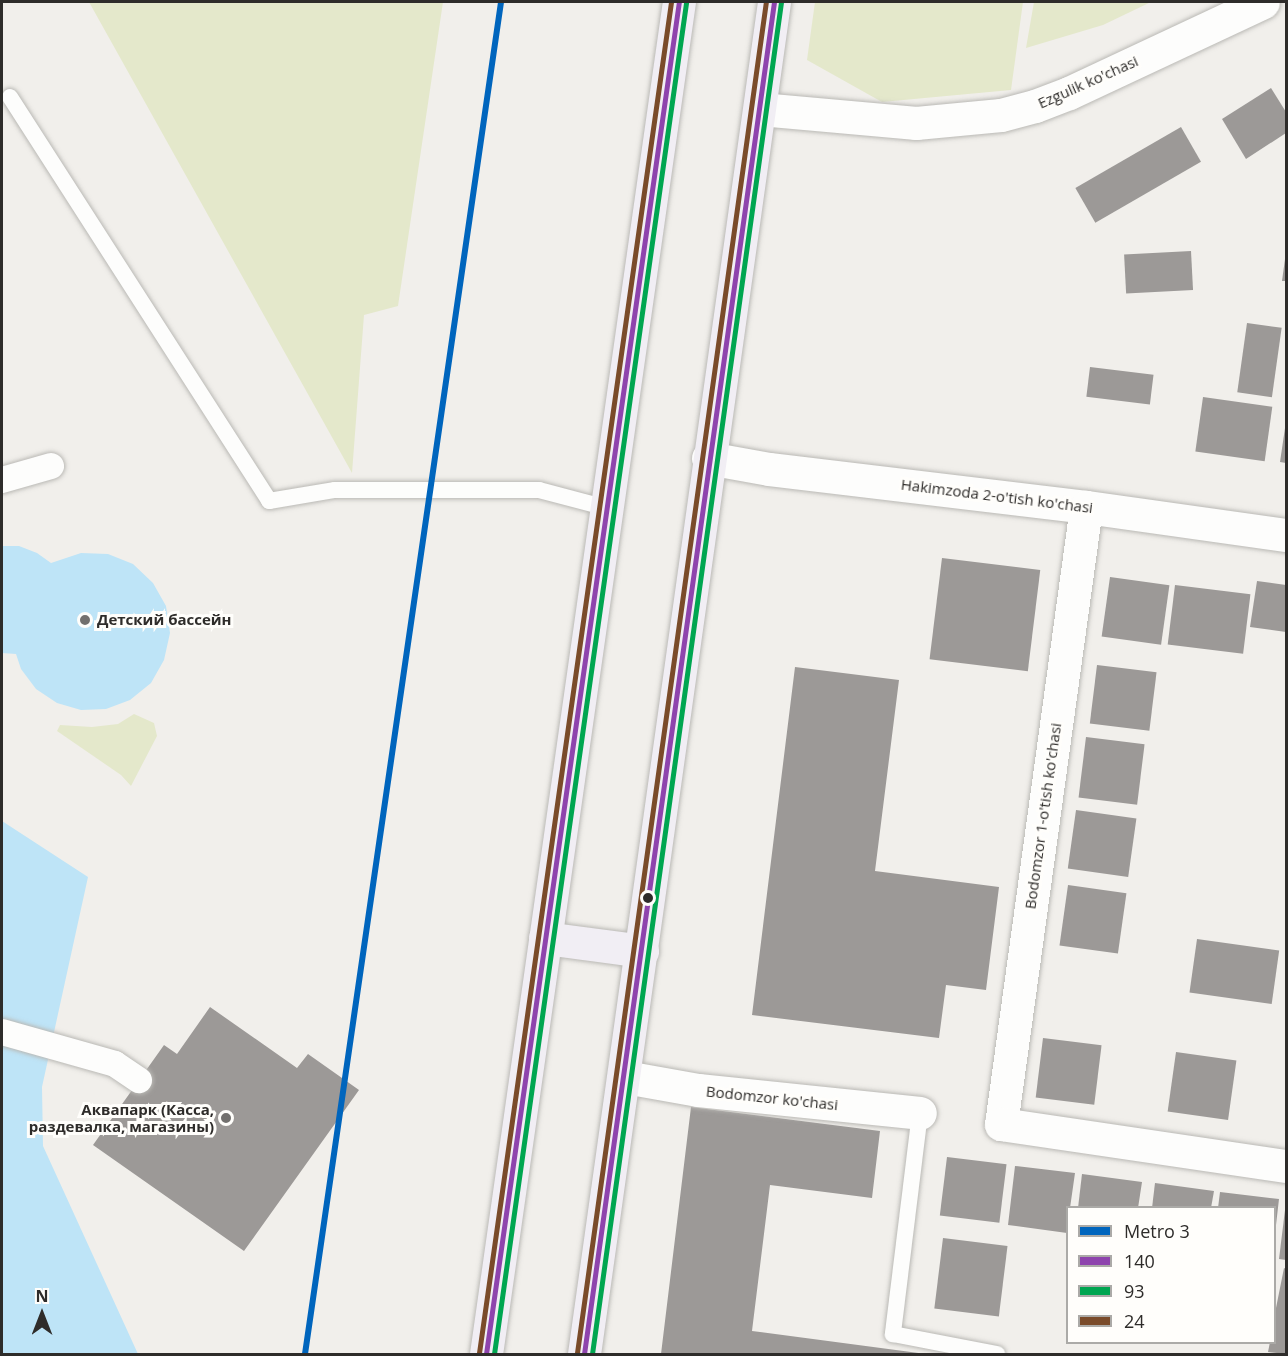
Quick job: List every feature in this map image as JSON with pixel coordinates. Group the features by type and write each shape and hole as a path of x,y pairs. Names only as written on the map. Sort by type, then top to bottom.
{"main road":[{"path":"486,1354 679,2"},
{"path":"584,1354 625,1077 708,458 774,2"},
{"path":"545,938 642,951"}],"street":[{"name":"Ezgulik ko'chasi","path":"760,110 916,123 1001,115 1035,106 1069,93 1263,2"},
{"name":"Hakimzoda 2-o'tish ko'chasi","path":"708,458 769,469 1086,507 1287,535"},
{"path":"2,480 51,466"},
{"name":"Bodomzor 1-o'tish ko'chasi","path":"1086,507 1004,1098 1003,1125 1287,1166"},
{"path":"2,1032 115,1064 140,1080"},
{"name":"Bodomzor ko'chasi","path":"625,1077 698,1090 920,1113"}],"lane":[{"path":"10,97 269,501 335,490 539,490 607,507"},
{"path":"920,1113 893,1334 997,1354"}],"green space":[{"path":"89,2 443,2 398,306 364,315 352,473"},
{"path":"815,2 1023,2 1011,90 882,102 807,60"},
{"path":"1034,2 1151,2 1103,25 1026,48"},
{"path":"134,714 154,723 157,736 131,786 121,775 57,731 60,725 92,727 118,724"}],"water":[{"name":"Детский бассейн","path":"2,546 19,546 37,553 51,563 81,553 108,554 133,564 153,583 166,606 170,633 164,660 151,683 130,700 106,709 81,710 57,703 36,689 21,669 16,654 2,653"},
{"path":"2,821 88,877 42,1087 43,1146 138,1354 2,1354"}],"building":[{"path":"1271,88 1286,112 1286,133 1246,159 1222,119"},
{"path":"1181,127 1201,162 1095,223 1075,188"},
{"path":"1191,251 1193,290 1126,293 1124,255"},
{"path":"1285,259 1286,281 1282,281"},
{"path":"1247,323 1282,328 1272,397 1237,392"},
{"path":"1090,367 1154,375 1150,405 1086,397"},
{"path":"1203,397 1272,407 1265,461 1195,451"},
{"path":"1286,428 1286,463 1280,462"},
{"path":"942,558 1040,570 1028,671 930,659"},
{"path":"1110,577 1169,585 1161,645 1102,636"},
{"path":"1257,581 1286,585 1286,632 1250,627"},
{"path":"1175,585 1250,594 1243,654 1168,645"},
{"path":"1097,665 1157,672 1149,731 1090,724"},
{"path":"795,667 899,680 875,871 999,887 986,990 946,985 939,1038 752,1015"},
{"path":"1086,737 1145,744 1137,805 1079,798"},
{"path":"1076,810 1136,818 1128,877 1068,868"},
{"path":"1068,885 1126,893 1118,954 1060,945"},
{"path":"1197,939 1279,951 1272,1004 1189,992"},
{"name":"Аквапарк (Касса, раздевалка, магазины)","path":"210,1007 297,1068 308,1054 359,1090 244,1251 93,1145 164,1045 177,1054"},
{"path":"1043,1038 1102,1045 1094,1105 1036,1098"},
{"path":"1176,1052 1236,1060 1228,1120 1168,1111"},
{"path":"691,1107 880,1131 872,1198 770,1185 752,1331 926,1354 661,1354"},
{"path":"947,1157 1007,1164 999,1223 940,1216"},
{"path":"1015,1166 1075,1173 1070,1206 1066,1206 1066,1233 1008,1225"},
{"path":"1082,1174 1142,1182 1138,1206 1078,1206"},
{"path":"1155,1183 1214,1191 1211,1206 1152,1206"},
{"path":"1220,1192 1279,1199 1276,1225 1276,1206 1218,1206"},
{"path":"1286,1211 1286,1260 1279,1259"},
{"path":"943,1238 1008,1246 999,1316 934,1308"},
{"path":"1284,1268 1286,1269 1286,1354 1268,1352 1270,1344 1276,1344 1276,1308"}],"metro line":[{"name":"3","path":"305,1354 501,2"}],"transit line":[{"name":"24","path":"479,1353 671,2"},
{"name":"140","path":"486,1354 679,2"},
{"name":"24","path":"577,1353 766,2"},
{"name":"140","path":"584,1354 774,2"},
{"name":"93","path":"494,1354 686,3"},
{"name":"93","path":"592,1354 781,3"}],"place":[{"name":"Детский бассейн","path":"85,620"},
{"name":"Аквапарк (Касса, раздевалка, магазины)","path":"226,1118"}]}
